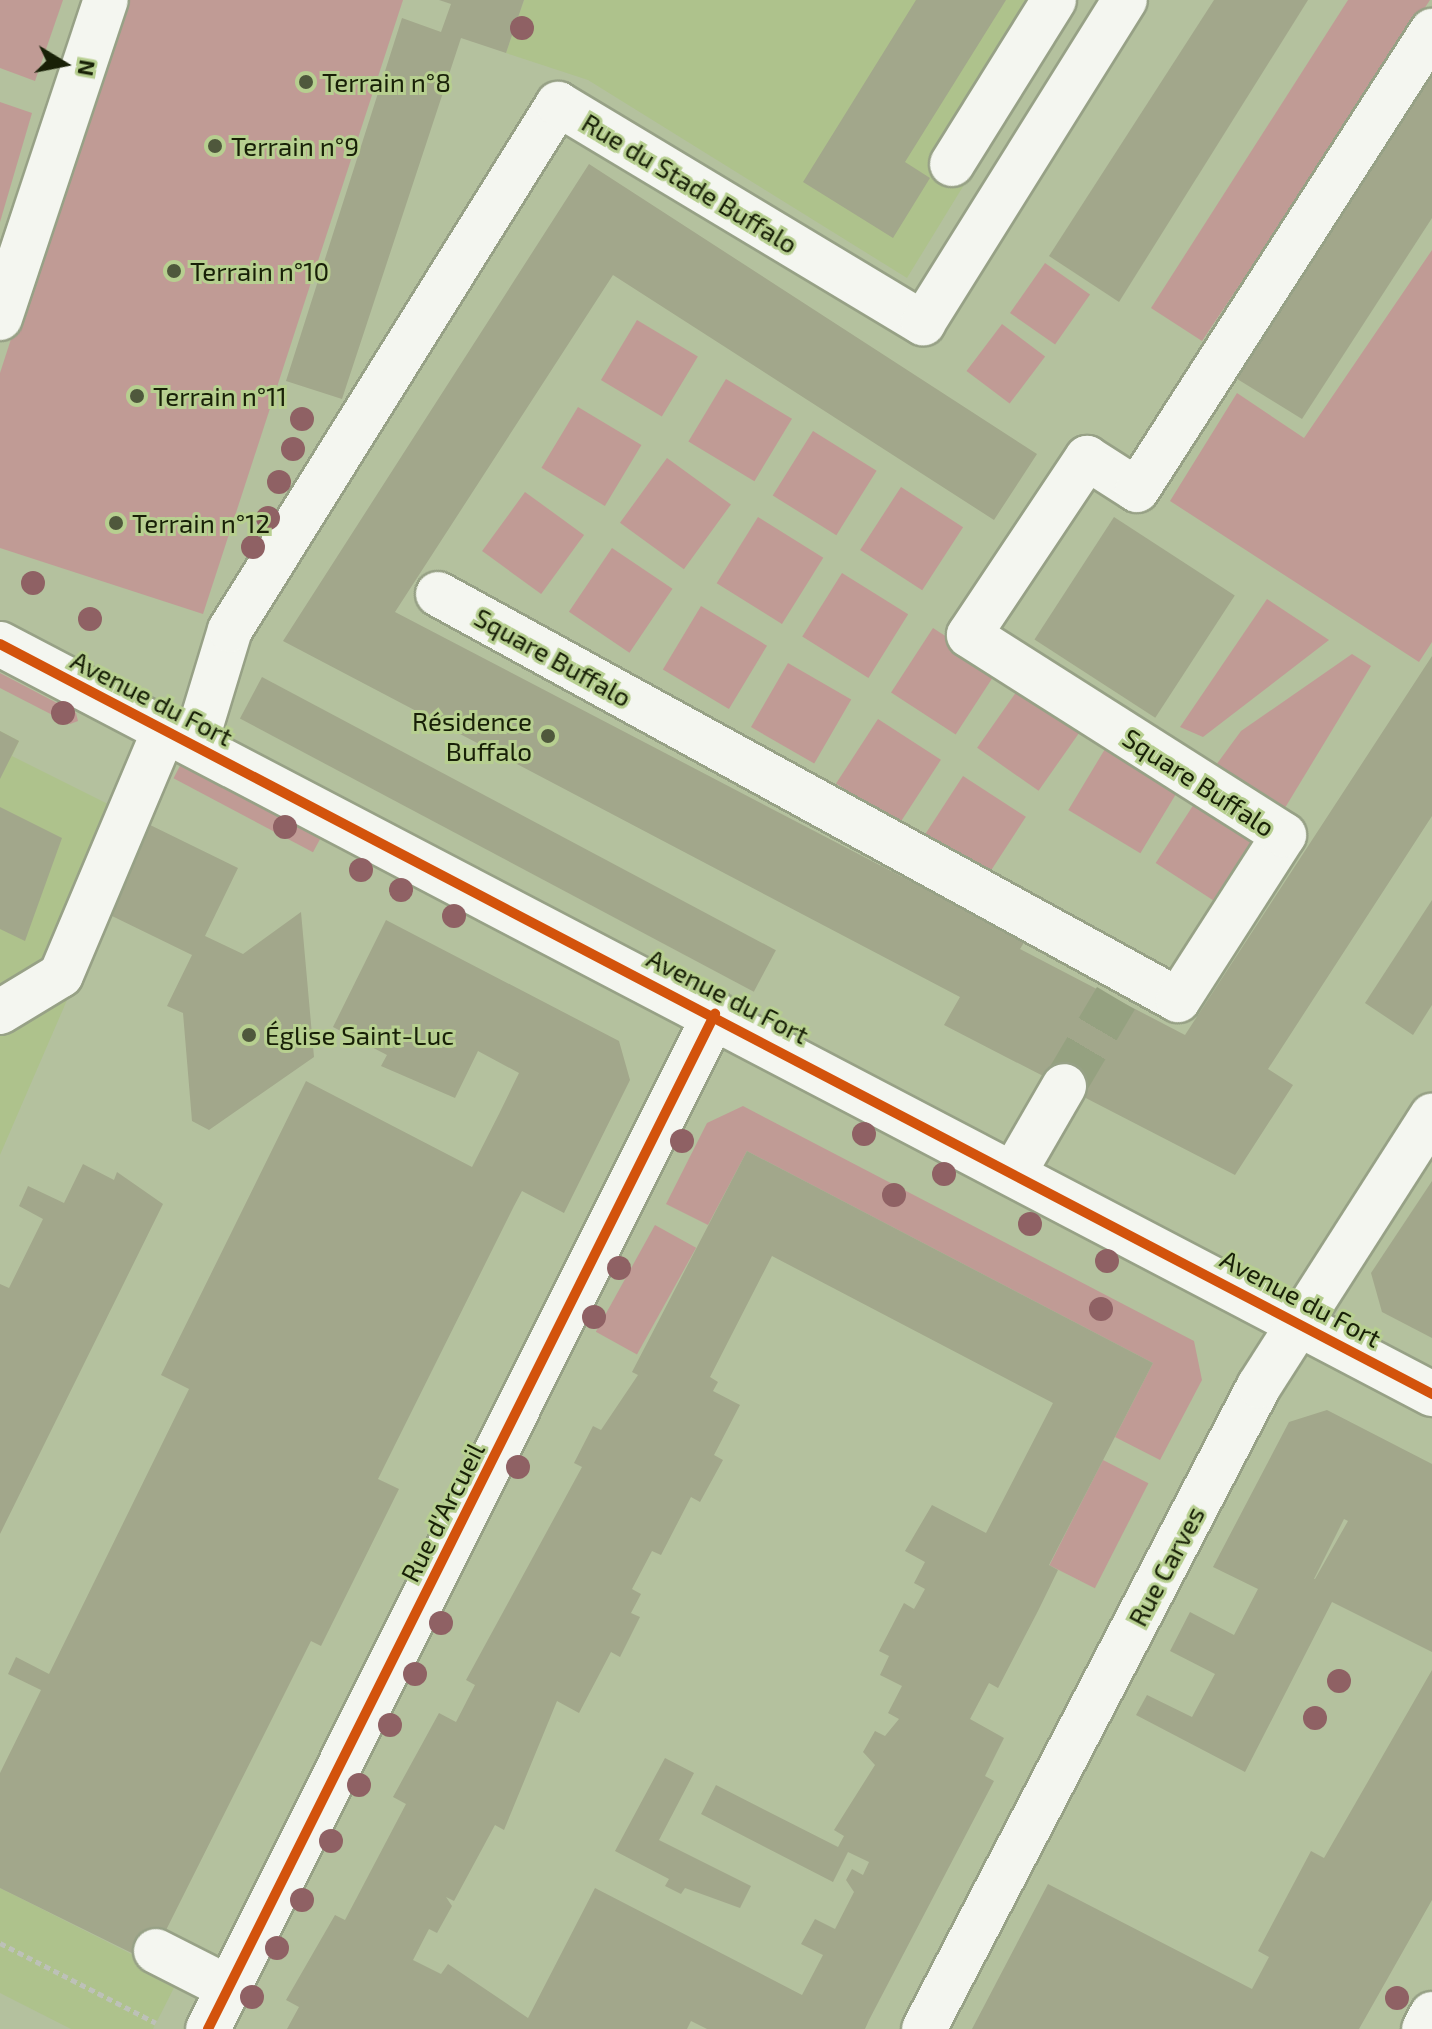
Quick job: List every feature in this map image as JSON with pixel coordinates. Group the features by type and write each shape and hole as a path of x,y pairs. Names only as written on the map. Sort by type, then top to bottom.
{"street":[{"path":"0,318 106,0"},
{"path":"952,164 1054,0"},
{"name":"Rue du Stade Buffalo","path":"180,737 230,630 558,104 923,323 1125,0"},
{"name":"Square Buffalo","path":"438,594 1123,985 1178,1000 1284,835 969,635 1087,458 1137,490 1432,31"},
{"name":"Avenue du Fort","path":"0,644 1015,1171 1432,1394"},
{"path":"0,1012 61,975 180,737"},
{"name":"Rue d'Arcueil","path":"208,2029 715,1014"},
{"path":"1015,1171 1064,1086"},
{"name":"Rue Carves","path":"924,2029 1259,1386 1432,1116"},
{"path":"156,1951 229,1988"},
{"path":"1424,2029 1432,2014"}],"path":[{"path":"0,1943 156,2023"}],"shaded area":[{"path":"0,0 63,0 35,81 0,68"},
{"path":"121,0 403,0 203,614 0,548 0,373"},
{"path":"524,0 1077,0 907,278 588,80 506,53"},
{"path":"1348,0 1430,0 1202,341 1151,308"},
{"path":"0,102 32,113 0,222"},
{"path":"1432,250 1432,642 1419,662 1170,501 1237,393 1304,438"},
{"path":"1045,263 1090,295 1055,345 1010,313"},
{"path":"637,320 698,357 662,417 601,380"},
{"path":"1002,324 1045,356 1010,404 966,371"},
{"path":"726,379 792,419 754,481 688,442"},
{"path":"578,407 641,445 605,506 541,468"},
{"path":"813,431 877,471 836,535 773,495"},
{"path":"667,458 731,504 684,569 620,523"},
{"path":"901,487 963,527 922,590 860,550"},
{"path":"525,492 584,535 541,594 482,551"},
{"path":"758,517 823,558 782,624 717,583"},
{"path":"612,548 673,589 629,653 569,612"},
{"path":"842,573 908,614 868,678 802,637"},
{"path":"1267,599 1329,640 1203,737 1180,727"},
{"path":"701,606 767,646 729,709 663,669"},
{"path":"933,628 998,670 956,735 891,693"},
{"path":"1352,654 1371,666 1277,821 1208,776 1241,731"},
{"path":"788,663 851,700 814,764 751,727"},
{"path":"0,673 76,713 78,721 70,724 0,688"},
{"path":"1019,688 1080,731 1039,791 977,748"},
{"path":"878,719 941,760 899,824 836,784"},
{"path":"0,731 19,741 12,756 144,822 0,1155"},
{"path":"1108,744 1180,787 1140,853 1068,810"},
{"path":"181,764 321,838 313,852 173,778"},
{"path":"963,776 1026,817 985,881 922,840"},
{"path":"1196,801 1258,841 1218,903 1156,863"},
{"path":"743,1106 1194,1341 1202,1380 1160,1460 1115,1437 1153,1363 747,1151 708,1225 666,1204 707,1123"},
{"path":"655,1225 696,1248 637,1354 596,1332"},
{"path":"1103,1460 1148,1483 1095,1588 1049,1565"},
{"path":"0,1888 179,1978 153,2029 71,2029 0,1993"}],"building":[{"path":"439,0 524,0 506,53 461,38 342,399 286,381 402,18 441,32 451,4"},
{"path":"916,0 1006,0 905,162 930,178 893,238 803,182"},
{"path":"1214,0 1308,0 1119,302 1049,256"},
{"path":"1432,71 1432,218 1302,419 1234,377"},
{"name":"Résidence Buffalo","path":"589,164 1037,454 994,520 613,275 395,612 1025,941 1020,949 1185,1035 1432,656 1432,816 1268,1069 1293,1085 1235,1175 944,1025 960,997 283,641"},
{"path":"1114,517 1235,595 1155,718 1034,639"},
{"path":"262,677 776,950 754,992 240,718"},
{"path":"0,731 19,741 0,779"},
{"path":"0,807 62,838 25,941 0,929"},
{"path":"144,822 238,868 205,936 243,954 301,912 314,1057 209,1130 192,1121 183,1013 167,1006 192,955 112,916"},
{"path":"1432,900 1432,1005 1413,1035 1365,1003"},
{"path":"386,920 619,1041 630,1080 564,1213 522,1191 378,1479 399,1489 321,1646 311,1641 150,1962 0,1888 0,1773 41,1690 8,1674 16,1657 49,1674 189,1389 161,1375 306,1081 472,1167 499,1114 519,1073 478,1051 455,1098 381,1066 387,1055 333,1027"},
{"path":"747,1151 1153,1363 1049,1565 1058,1570 1038,1611 998,1688 989,1683 970,1719 1004,1738 985,1776 994,1781 865,2029 707,2029 691,2021 687,2029 287,2029 299,2007 286,2000 335,1915 345,1920 406,1804 393,1797 439,1713 456,1722 475,1685 466,1680 582,1467 574,1463 593,1426 601,1430 638,1375 632,1372","holes":["772,1256 1053,1403 986,1533 932,1505 905,1551 925,1562 914,1583 925,1589 914,1609 904,1603 879,1651 889,1656 880,1675 902,1686 888,1713 899,1719 885,1736 875,1731 863,1752 875,1765 834,1830 844,1836 838,1847 716,1785 701,1814 833,1882 848,1852 869,1862 863,1875 852,1869 846,1880 854,1892 835,1929 815,1919 801,1944 823,1955 802,1995 595,1888 528,2018 448,1964 441,1974 413,1960 429,1929 437,1933 452,1906 446,1897 454,1901 495,1825 504,1830 557,1701 579,1713 611,1652 620,1657 640,1617 631,1613 641,1594 632,1589 652,1551 661,1555 691,1497 700,1502 723,1460 714,1455 740,1405 713,1391 718,1382 710,1377"]},
{"path":"83,1164 114,1180 117,1172 163,1204 0,1534 0,1284 9,1288 43,1219 19,1206 28,1186 64,1203"},
{"path":"1432,1181 1432,1338 1382,1312 1371,1273"},
{"path":"1327,1410 1432,1464 1432,1652 1332,1602 1245,1772 1136,1715 1147,1695 1192,1717 1215,1674 1170,1651 1190,1612 1234,1635 1258,1589 1213,1567 1289,1422","holes":["1344,1519 1348,1521 1315,1579 1314,1579"]},
{"path":"1432,1670 1432,1900 1359,2029 972,2029 1048,1884 1252,1989 1269,1957 1258,1951 1311,1851 1324,1858"},
{"path":"665,1758 694,1773 659,1840 751,1886 740,1908 685,1888 681,1894 665,1886 669,1879 615,1851"}],"tunnel":[{"path":"1064,1086 1116,998"}],"cycle path":[{"path":"0,644 1432,1394"},
{"path":"208,2029 715,1014"}],"place":[{"name":"Terrain n°8","path":"306,82"},
{"name":"Terrain n°9","path":"215,146"},
{"name":"Terrain n°10","path":"174,271"},
{"name":"Terrain n°11","path":"137,396"},
{"name":"Terrain n°12","path":"116,523"},
{"name":"Résidence Buffalo","path":"548,736"},
{"name":"Église Saint-Luc","path":"249,1035"}]}
